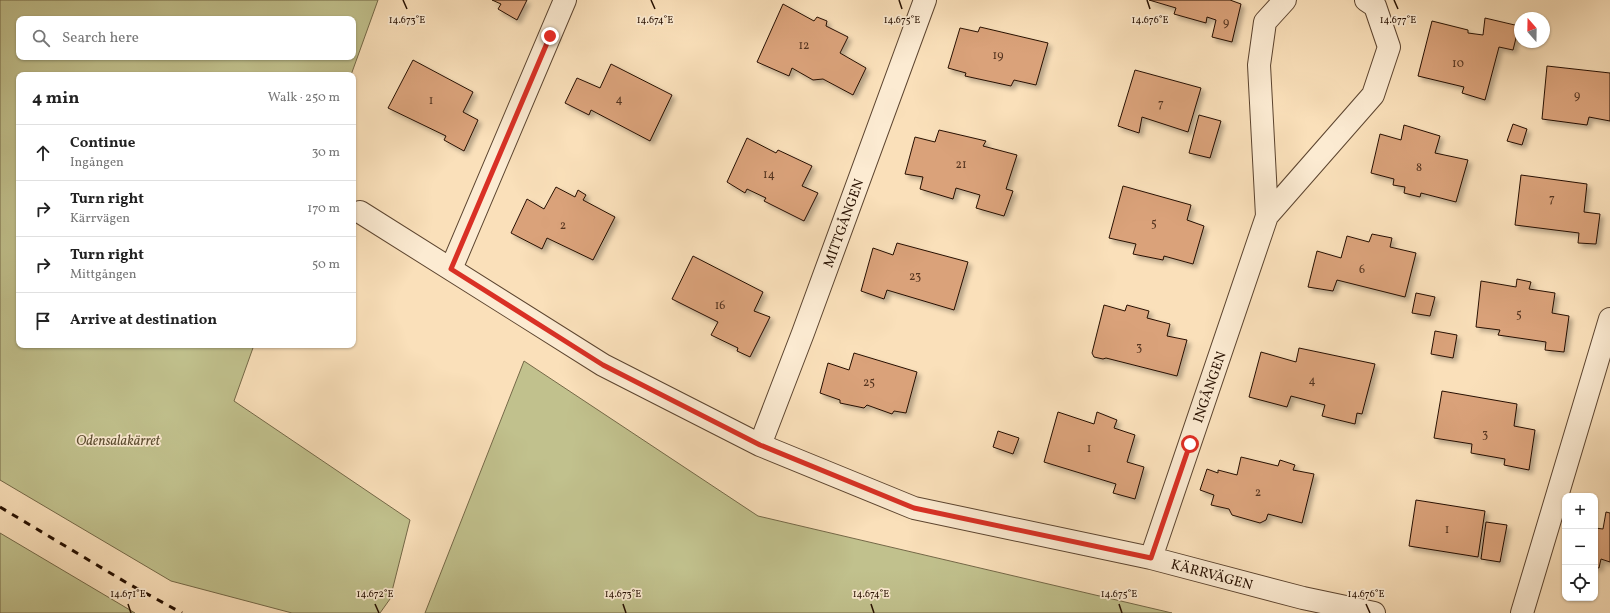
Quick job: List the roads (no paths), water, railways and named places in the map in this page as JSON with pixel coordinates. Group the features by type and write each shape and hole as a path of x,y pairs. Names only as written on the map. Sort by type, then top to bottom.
{"street":[{"path":"451,269 566,0"},
{"name":"MITTGÅNGEN","path":"760,445 811,311 924,0"},
{"name":"INGÅNGEN","path":"1151,558 1267,216 1259,65 1265,22 1285,0"},
{"name":"INGÅNGEN","path":"1267,216 1373,95 1389,47 1375,6 1366,0"},
{"name":"KÄRRVÄGEN","path":"360,212 603,365 760,445 914,508 1151,558 1303,598 1374,613"},
{"path":"1522,613 1610,319"}],"railway":[{"path":"0,507 127,583 182,613"}],"park label":[{"name":"Odensalakärret","path":"118,440"}]}
